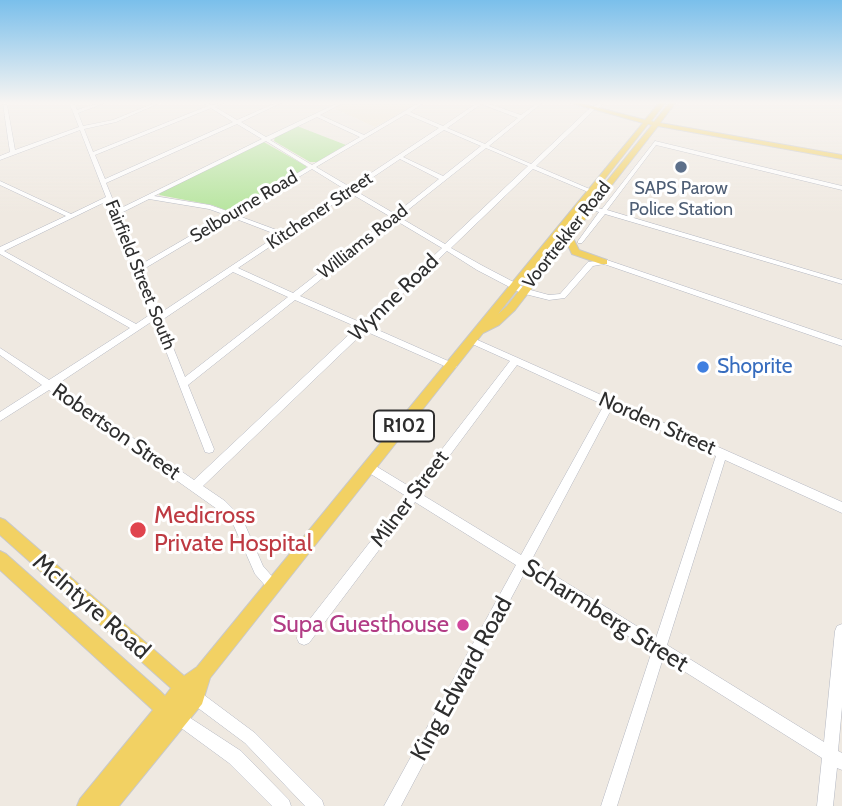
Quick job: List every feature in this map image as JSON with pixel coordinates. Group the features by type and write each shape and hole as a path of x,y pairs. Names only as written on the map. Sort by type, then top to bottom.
{"main road":[{"name":"Voortrekker Road","path":"518,289 579,204 631,140"},
{"name":"Voortrekker Road","path":"87,806 189,692 482,330 484,320 518,289 568,236 643,140"},
{"path":"751,140 839,155"},
{"path":"773,140 839,155"},
{"path":"568,236 575,252 604,262"},
{"name":"McIntyre Road","path":"0,525 189,692"},
{"name":"McIntyre Road","path":"0,559 172,712"},
{"name":"Voortrekker Road","path":"106,806 172,712"}],"street":[{"path":"11,140 13,153"},
{"path":"0,158 49,140"},
{"name":"Fairfield Street South","path":"86,140 209,449"},
{"path":"92,154 128,140"},
{"path":"103,182 196,140"},
{"path":"115,213 265,140"},
{"path":"267,140 518,289 545,298 559,297 569,290 591,264 604,262 842,343"},
{"name":"Selbourne Road","path":"137,270 359,140"},
{"name":"Kitchener Street","path":"0,417 135,327 157,317 233,269 426,140"},
{"path":"470,140 590,191"},
{"name":"Williams Road","path":"184,383 493,140"},
{"name":"Wynne Road","path":"195,487 563,140"},
{"path":"580,242 657,143 842,188"},
{"path":"400,157 444,179"},
{"path":"0,183 71,216"},
{"path":"148,197 200,205 284,235"},
{"path":"0,250 109,198"},
{"path":"579,204 842,282"},
{"path":"0,250 135,327"},
{"path":"233,269 452,366"},
{"name":"Norden Street","path":"473,341 842,508"},
{"name":"Robertson Street","path":"0,351 221,505 238,522 260,570 273,586"},
{"name":"Milner Street","path":"304,638 516,360"},
{"name":"King Edward Road","path":"392,806 610,403"},
{"path":"609,806 722,453"},
{"name":"Scharmberg Street","path":"369,468 836,758"},
{"path":"825,806 836,758 842,631"},
{"path":"189,692 250,738 317,806"},
{"path":"172,712 235,757 283,806"}],"green space":[{"path":"332,140 346,145 317,162 310,162 274,141"},
{"path":"262,141 306,166 306,169 231,212 212,205 159,195 161,192"}],"place":[{"name":"SAPS Parow Police Station","path":"681,167"},
{"name":"Shoprite","path":"703,367"},
{"name":"Medicross Private Hospital","path":"138,530"},
{"name":"Supa Guesthouse","path":"463,625"}]}
